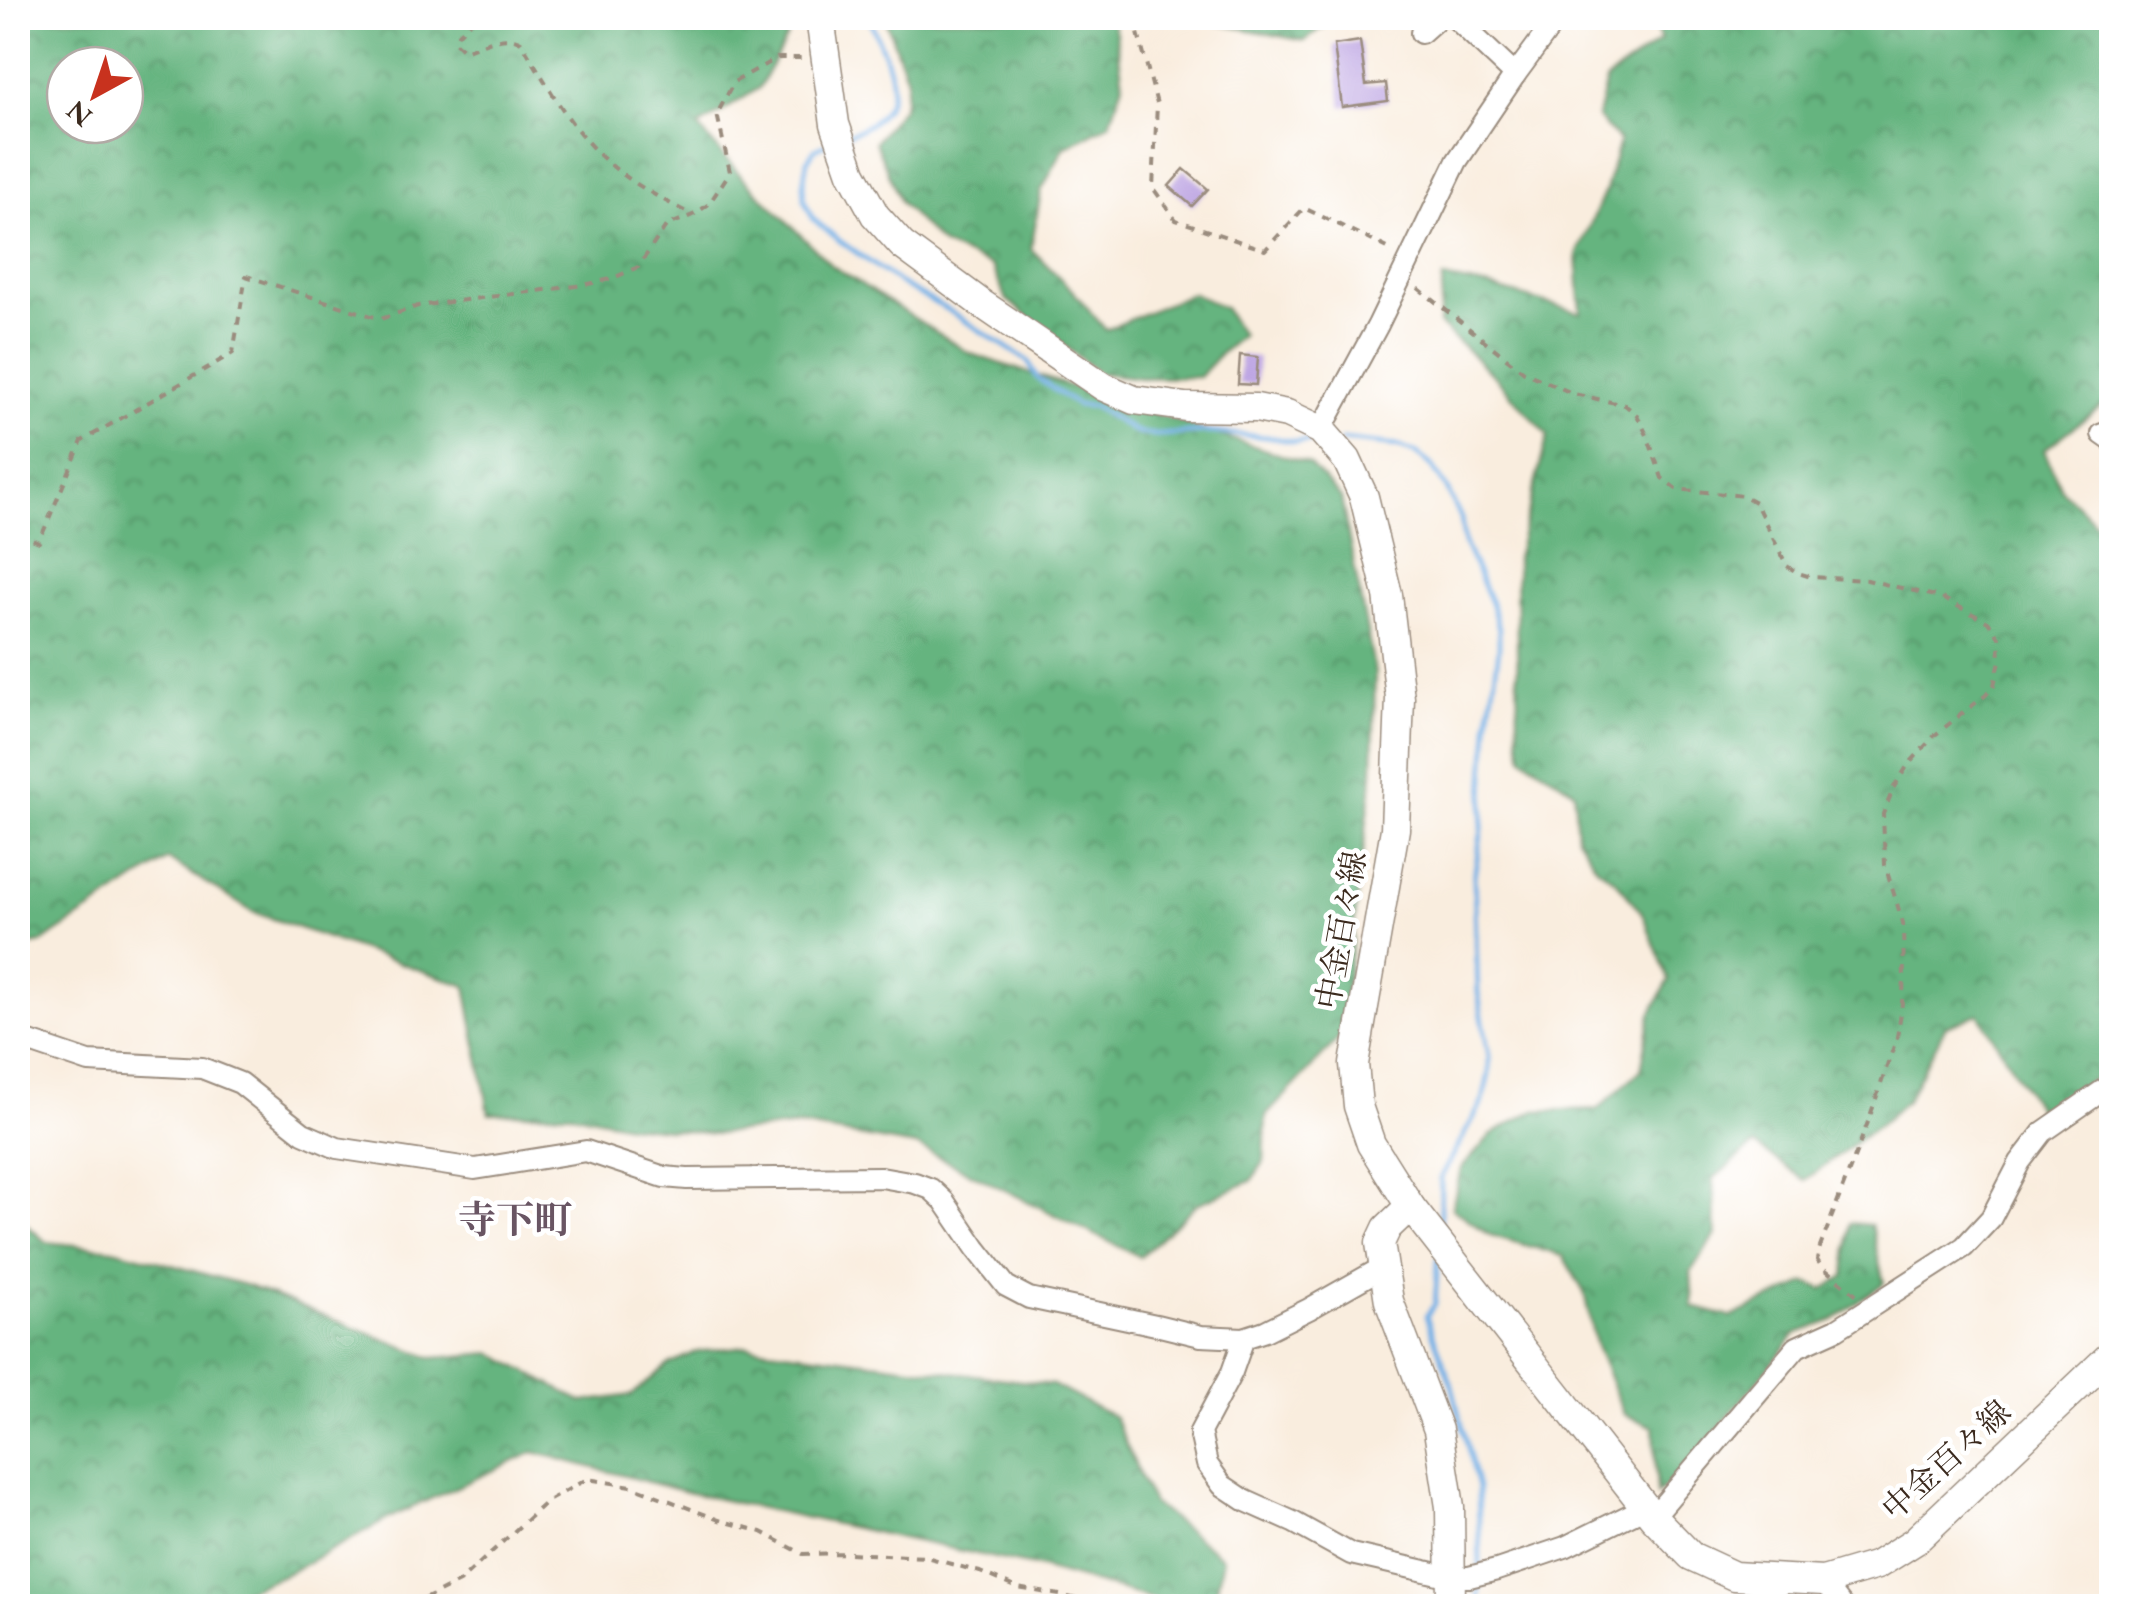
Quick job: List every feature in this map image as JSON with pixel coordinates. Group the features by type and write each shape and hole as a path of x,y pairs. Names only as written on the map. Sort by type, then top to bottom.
{"main road":[{"name":"中金百々線","path":"820,18 839,137 852,173 875,214 902,244 1104,387 1134,400 1184,407 1256,408 1287,414 1320,430 1346,460 1364,497 1388,595 1400,698 1394,829 1354,1064 1358,1106 1371,1144 1416,1214 1650,1512 1690,1556 1734,1576 1823,1581 1876,1565 1915,1541 2112,1354"},
{"path":"1416,1214 1386,1228 1380,1242 1382,1267 1389,1301 1438,1430 1460,1577 1451,1606"}],"street":[{"path":"1420,33 1438,18"},
{"path":"1454,18 1514,75"},
{"path":"1320,430 1401,279 1458,161 1557,18"},
{"path":"18,1038 88,1062 202,1068 240,1084 303,1134 338,1148 373,1154 475,1169 586,1151 664,1177 881,1177 915,1183 944,1201 1006,1286 1029,1298 1200,1336 1244,1338 1308,1309 1382,1267"},
{"path":"1244,1338 1232,1372 1200,1432 1207,1464 1222,1484 1246,1501 1350,1554 1460,1577 1497,1570 1650,1512 1797,1347 1837,1329 1964,1246 1990,1218 2020,1162 2042,1132 2112,1084"},
{"path":"1768,1606 1781,1578"},
{"path":"1823,1581 1842,1606"}],"path":[{"path":"474,18 454,42 464,51 504,38 514,37 521,42 572,123 600,156 646,191 692,215"},
{"path":"1134,18 1156,104 1153,188 1176,220 1264,250 1304,208 1410,258"},
{"path":"18,533 39,542 82,441 233,352 246,276 382,319 418,306 612,278 638,267 666,226 709,204 730,172 717,114 734,82 778,58 825,58"},
{"path":"1401,279 1414,284 1524,372 1574,394 1625,405 1637,415 1662,478 1676,489 1744,496 1755,502 1788,566 1798,573 1866,580 1940,597 1988,622 1999,637 2000,662 1994,685 1935,735 1908,765 1882,814 1885,865 1903,923 1901,1014 1892,1054 1817,1260 1872,1306"},
{"path":"411,1606 459,1582 546,1502 587,1480 632,1486 719,1520 762,1532 802,1554 926,1557 980,1572 1018,1588 1106,1606"}],"green space":[{"path":"18,18 791,18 793,26 759,88 698,127 831,265 971,354 1309,464 1341,498 1375,673 1373,774 1340,1037 1266,1116 1264,1162 1251,1181 1197,1204 1140,1257 916,1146 800,1126 715,1134 628,1125 571,1113 489,1113 466,986 253,912 168,859 41,943 18,948"},
{"path":"885,18 1111,18 1123,84 1110,123 1064,148 1041,191 1031,249 1106,330 1192,293 1224,308 1242,335 1199,377 1140,378 1099,373 1006,299 992,266 942,245 901,203 875,142 903,106 907,79"},
{"path":"1195,18 1335,18 1305,41"},
{"path":"1650,18 2111,18 2111,399 2044,450 2061,489 2111,535 2111,1067 2041,1114 1979,1014 1946,1026 1907,1100 1805,1180 1754,1145 1713,1179 1716,1235 1691,1271 1693,1307 1731,1317 1806,1283 1824,1289 1845,1276 1850,1223 1871,1225 1884,1283 1834,1320 1796,1334 1684,1470 1657,1494 1654,1427 1624,1414 1595,1344 1584,1292 1563,1256 1490,1235 1452,1208 1461,1169 1491,1135 1533,1111 1598,1109 1641,1070 1651,1014 1669,980 1641,911 1616,881 1597,867 1577,837 1574,791 1523,757 1518,735 1516,558 1548,435 1439,324 1443,278 1581,313 1577,255 1605,191 1619,141 1597,117 1606,80 1661,40"},
{"path":"18,1217 46,1242 114,1249 248,1286 432,1358 492,1353 583,1402 632,1395 669,1364 695,1352 746,1346 1053,1385 1114,1417 1152,1503 1223,1558 1216,1594 1205,1606 1179,1606 1033,1566 690,1493 534,1452 401,1512 290,1572 206,1606 18,1606"}],"building":[{"path":"1360,41 1366,85 1386,83 1388,101 1342,107 1334,45"},
{"path":"1184,169 1208,189 1192,206 1169,186"},
{"path":"1240,355 1258,357 1256,385 1238,384"}],"waterway":[{"path":"849,134 870,124 890,99 889,69 869,18"},
{"path":"830,142 815,149 807,161 804,200 813,219 905,287 1028,361 1038,379 1077,405 1093,406 1137,433 1208,432 1316,441"},
{"path":"1342,440 1397,446 1416,453 1431,465 1461,518 1464,543 1499,629 1482,829 1474,876 1478,993 1489,1073 1483,1101 1441,1177 1440,1229"},
{"path":"1438,1260 1435,1304 1426,1316 1452,1385 1478,1488 1480,1568"},
{"path":"1478,1606 1480,1579"}],"district":[{"name":"寺下町","path":"515,1220"}]}
